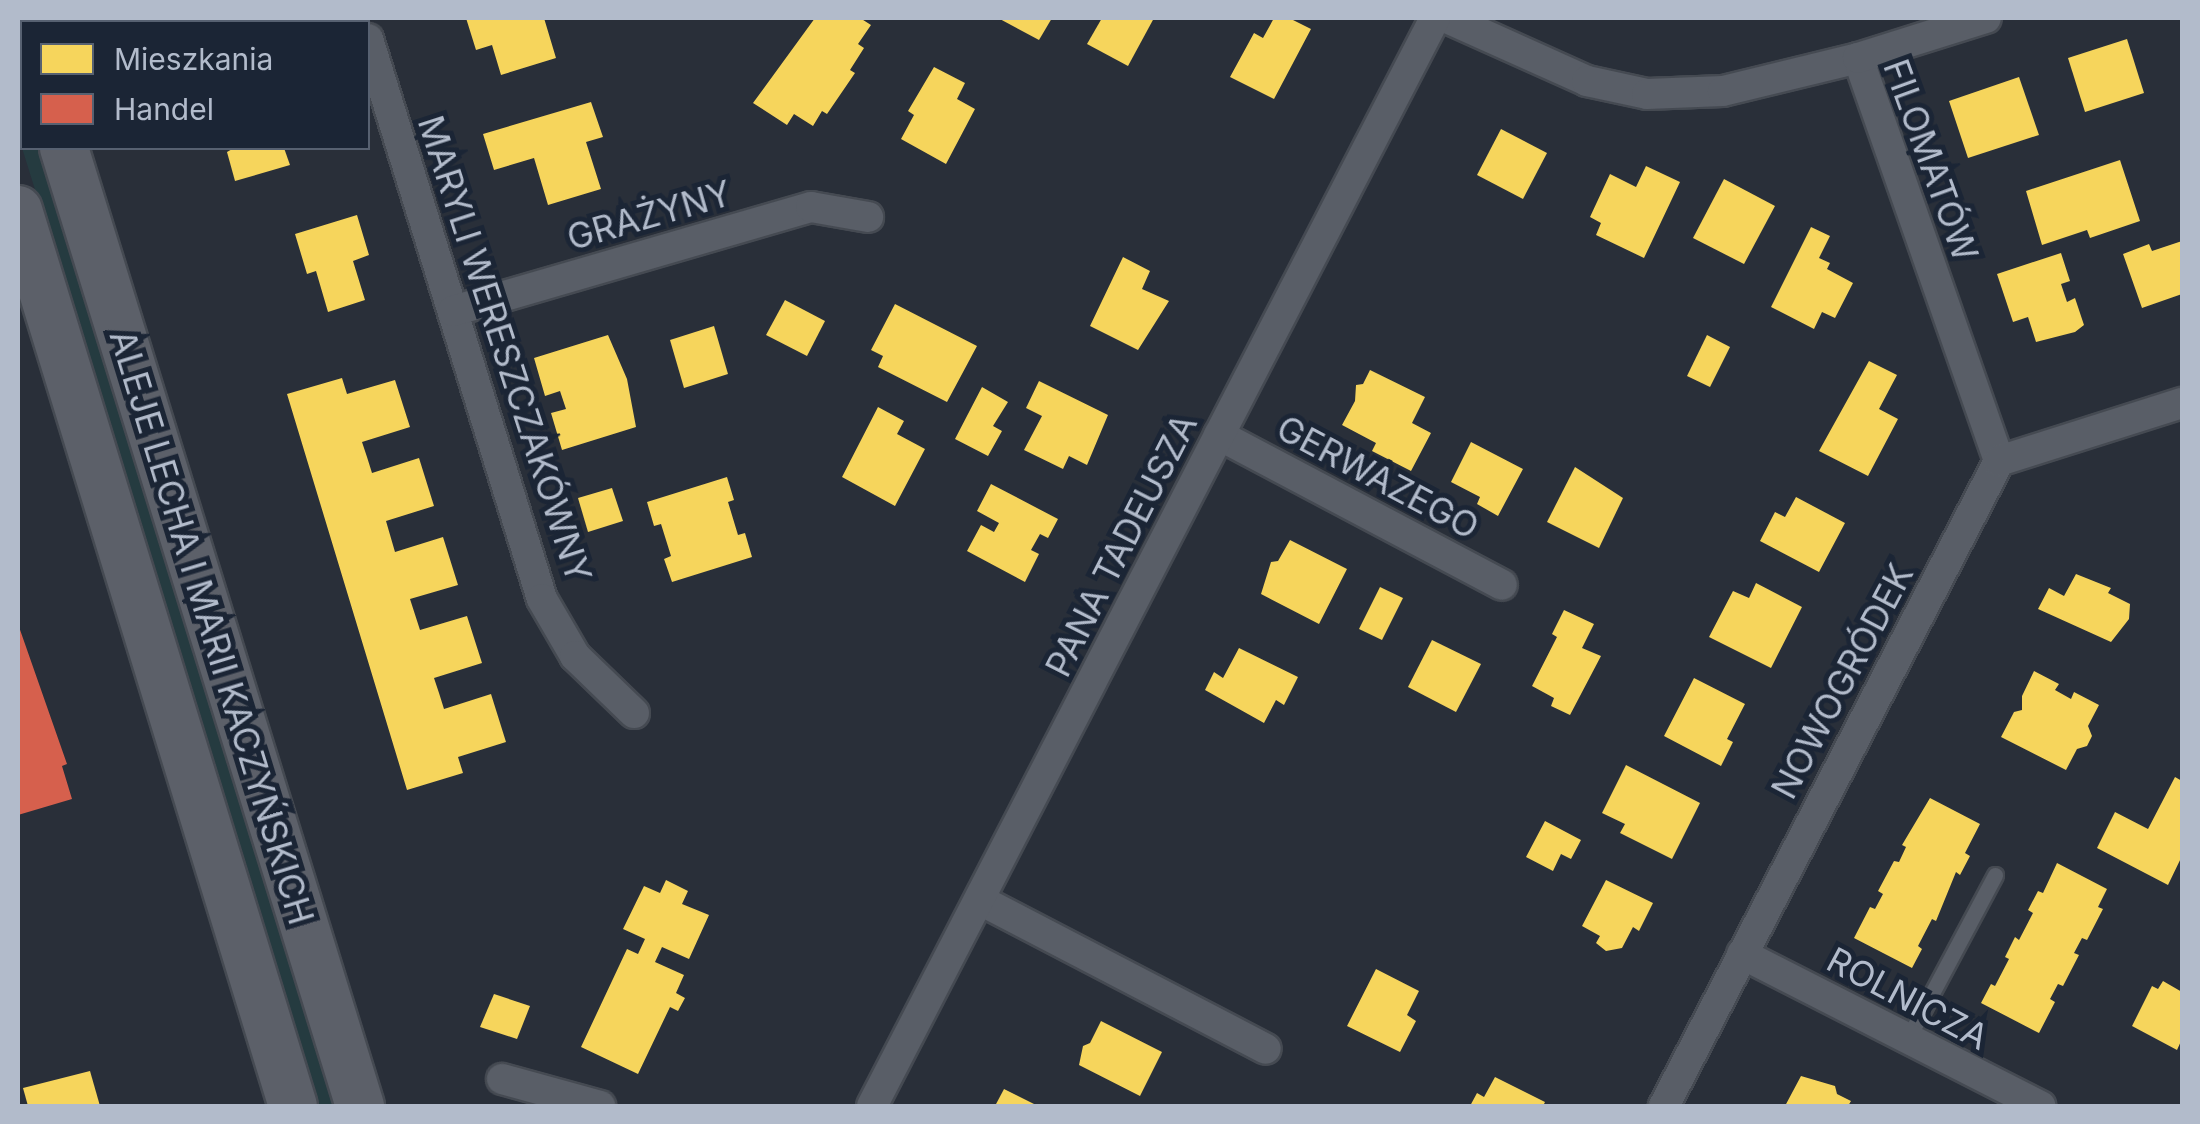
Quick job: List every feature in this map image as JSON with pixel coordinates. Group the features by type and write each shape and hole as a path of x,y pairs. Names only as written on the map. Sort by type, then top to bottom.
{"main road":[{"name":"ALEJE LECHA I MARII KACZYŃSKICH","path":"65,150 360,1106"},
{"name":"ALEJE LECHA I MARII KACZYŃSKICH","path":"18,210 293,1106"}],"street":[{"name":"PANA TADEUSZA","path":"872,1106 1435,18"},
{"name":"FILOMATÓW","path":"1447,18 1569,74 1646,94 1722,91 1858,58 2000,461"},
{"path":"1858,58 1986,18"},
{"name":"MARYLI WERESZCZAKÓWNY","path":"370,46 542,599 575,656 634,713"},
{"name":"GRAŻYNY","path":"453,312 810,206 868,216"},
{"path":"2000,461 2182,403"},
{"name":"GERWAZEGO","path":"1219,435 1502,585"},
{"name":"NOWOGRÓDEK","path":"1664,1106 2000,461"},
{"path":"980,900 1266,1049"},
{"name":"ROLNICZA","path":"1742,954 2040,1106"},
{"path":"502,1079 600,1106"}],"lane":[{"path":"1907,1040 1995,875"}],"green space":[{"path":"18,90 20,142 18,135"},
{"path":"23,150 41,150 338,1106 320,1106"}],"building: Mieszkania":[{"path":"466,18 544,18 556,58 501,75 492,45 476,50"},
{"path":"815,18 860,18 871,25 858,44 864,48 850,70 855,73 827,114 822,111 813,126 794,114 787,125 753,103"},
{"path":"998,18 1052,18 1039,40"},
{"path":"1102,18 1154,18 1128,66 1087,44"},
{"path":"1274,18 1289,18 1311,29 1274,99 1230,77 1254,33 1263,38"},
{"path":"2127,39 2144,93 2085,112 2068,58"},
{"path":"934,67 965,83 957,99 975,109 946,164 901,139 914,115 908,111"},
{"path":"2019,77 2039,135 1968,158 1949,101"},
{"path":"591,102 603,137 586,142 601,189 548,205 534,158 494,170 483,134"},
{"path":"1501,129 1547,153 1523,199 1477,175"},
{"path":"285,150 290,165 235,181 227,152"},
{"path":"2120,160 2140,221 2090,238 2087,230 2042,245 2026,191"},
{"path":"1646,166 1680,182 1644,258 1596,235 1601,223 1590,217 1610,174 1636,187"},
{"path":"1724,179 1775,206 1744,264 1693,238"},
{"path":"357,215 369,255 353,261 365,300 328,312 316,271 307,274 295,234"},
{"path":"1811,227 1830,236 1819,258 1830,263 1827,269 1853,283 1835,318 1822,312 1814,329 1771,307"},
{"path":"2182,241 2182,294 2142,308 2123,254 2149,244 2152,251"},
{"path":"2061,253 2070,281 2061,284 2067,302 2075,298 2084,325 2075,332 2036,342 2028,317 2013,322 1997,274"},
{"path":"1123,257 1150,271 1142,289 1169,301 1138,350 1090,326"},
{"path":"785,300 825,321 807,356 766,335"},
{"path":"895,304 977,346 947,402 878,367 883,356 871,350"},
{"path":"714,326 728,374 684,388 670,340"},
{"path":"608,335 627,379 636,427 562,450 551,413 566,409 560,391 545,396 534,358"},
{"path":"1707,335 1730,347 1710,387 1687,376"},
{"path":"1869,361 1897,375 1879,409 1898,419 1868,476 1819,451"},
{"path":"1370,370 1425,397 1412,423 1431,433 1411,471 1372,451 1376,443 1342,425 1355,401 1356,385 1363,384"},
{"path":"342,378 347,394 395,380 410,427 362,442 372,473 419,458 434,506 386,521 395,552 443,537 458,585 410,599 420,630 467,616 482,663 434,678 444,709 491,694 506,742 458,757 463,773 407,790 287,394"},
{"path":"1039,381 1108,415 1087,465 1069,456 1063,469 1024,450 1042,416 1026,408"},
{"path":"982,387 1008,402 993,426 1002,431 988,456 955,439"},
{"path":"878,407 904,421 897,434 925,449 895,506 842,477"},
{"path":"1471,442 1523,469 1498,516 1477,504 1480,497 1451,482"},
{"path":"1575,467 1623,498 1599,548 1547,522"},
{"path":"727,477 734,500 728,502 738,535 745,533 752,557 672,582 664,559 671,556 661,524 654,526 647,502"},
{"path":"991,484 1058,519 1048,538 1040,534 1031,550 1039,554 1025,582 967,551 981,525 994,532 999,523 977,511"},
{"path":"612,488 623,521 588,532 578,498"},
{"path":"1796,497 1845,523 1819,572 1760,541 1775,512 1785,517"},
{"path":"1290,540 1347,569 1319,624 1261,594 1271,562 1278,561"},
{"path":"2076,574 2111,588 2108,593 2130,604 2129,619 2111,642 2038,609 2049,588 2064,596"},
{"path":"1756,583 1802,607 1771,668 1709,637 1733,591 1749,598"},
{"path":"1380,587 1403,598 1382,640 1359,629"},
{"path":"1564,610 1594,624 1582,648 1601,656 1570,715 1551,706 1554,698 1532,686 1557,637 1552,634"},
{"path":"1432,640 1481,664 1456,712 1408,687"},
{"path":"1239,648 1298,677 1284,705 1276,700 1264,723 1205,690 1214,672 1223,678"},
{"path":"2034,671 2059,684 2055,690 2071,699 2074,692 2099,705 2088,726 2092,736 2087,746 2077,749 2066,770 2001,737 2014,712 2022,710 2022,696"},
{"path":"1694,678 1745,704 1727,739 1733,742 1721,766 1664,736"},
{"path":"1626,765 1700,803 1672,859 1620,833 1625,824 1602,813"},
{"path":"2175,777 2182,781 2182,856 2168,885 2097,848 2115,812 2148,829"},
{"path":"1930,798 1980,824 1965,853 1970,856 1960,875 1956,872 1936,921 1932,919 1918,946 1922,949 1912,968 1854,938 1870,907 1875,909 1883,894 1878,891 1894,861 1899,862 1906,847 1902,845"},
{"path":"1545,821 1581,840 1571,859 1561,854 1553,871 1526,857"},
{"path":"2057,863 2107,889 2098,907 2103,909 2087,940 2082,938 2074,953 2079,955 2063,986 2058,984 2050,999 2055,1002 2039,1033 1981,1003 1991,984 1995,986 2015,937 2019,940 2033,913 2028,910 2038,891 2043,893"},
{"path":"666,880 688,891 682,904 709,915 689,959 662,947 655,962 684,975 676,993 685,998 678,1011 670,1007 638,1074 581,1047 627,949 638,954 645,939 623,929 644,886 660,893"},
{"path":"1606,880 1653,903 1639,931 1633,927 1622,948 1606,951 1596,943 1600,936 1582,926"},
{"path":"1376,969 1419,991 1407,1015 1416,1021 1400,1052 1347,1026"},
{"path":"2163,981 2182,992 2182,1039 2177,1050 2132,1026 2152,986 2158,989"},
{"path":"494,994 530,1006 517,1039 480,1027"},
{"path":"1101,1021 1162,1052 1140,1096 1079,1065 1083,1046 1090,1043"},
{"path":"90,1071 100,1106 28,1106 23,1088"},
{"path":"1801,1076 1835,1086 1837,1094 1851,1101 1848,1106 1785,1106"},
{"path":"1495,1077 1545,1102 1543,1106 1470,1106 1477,1093 1484,1097"},
{"path":"1004,1089 1038,1106 995,1106"}],"building: Handel":[{"path":"18,624 67,764 62,766 72,799 18,815"}]}
